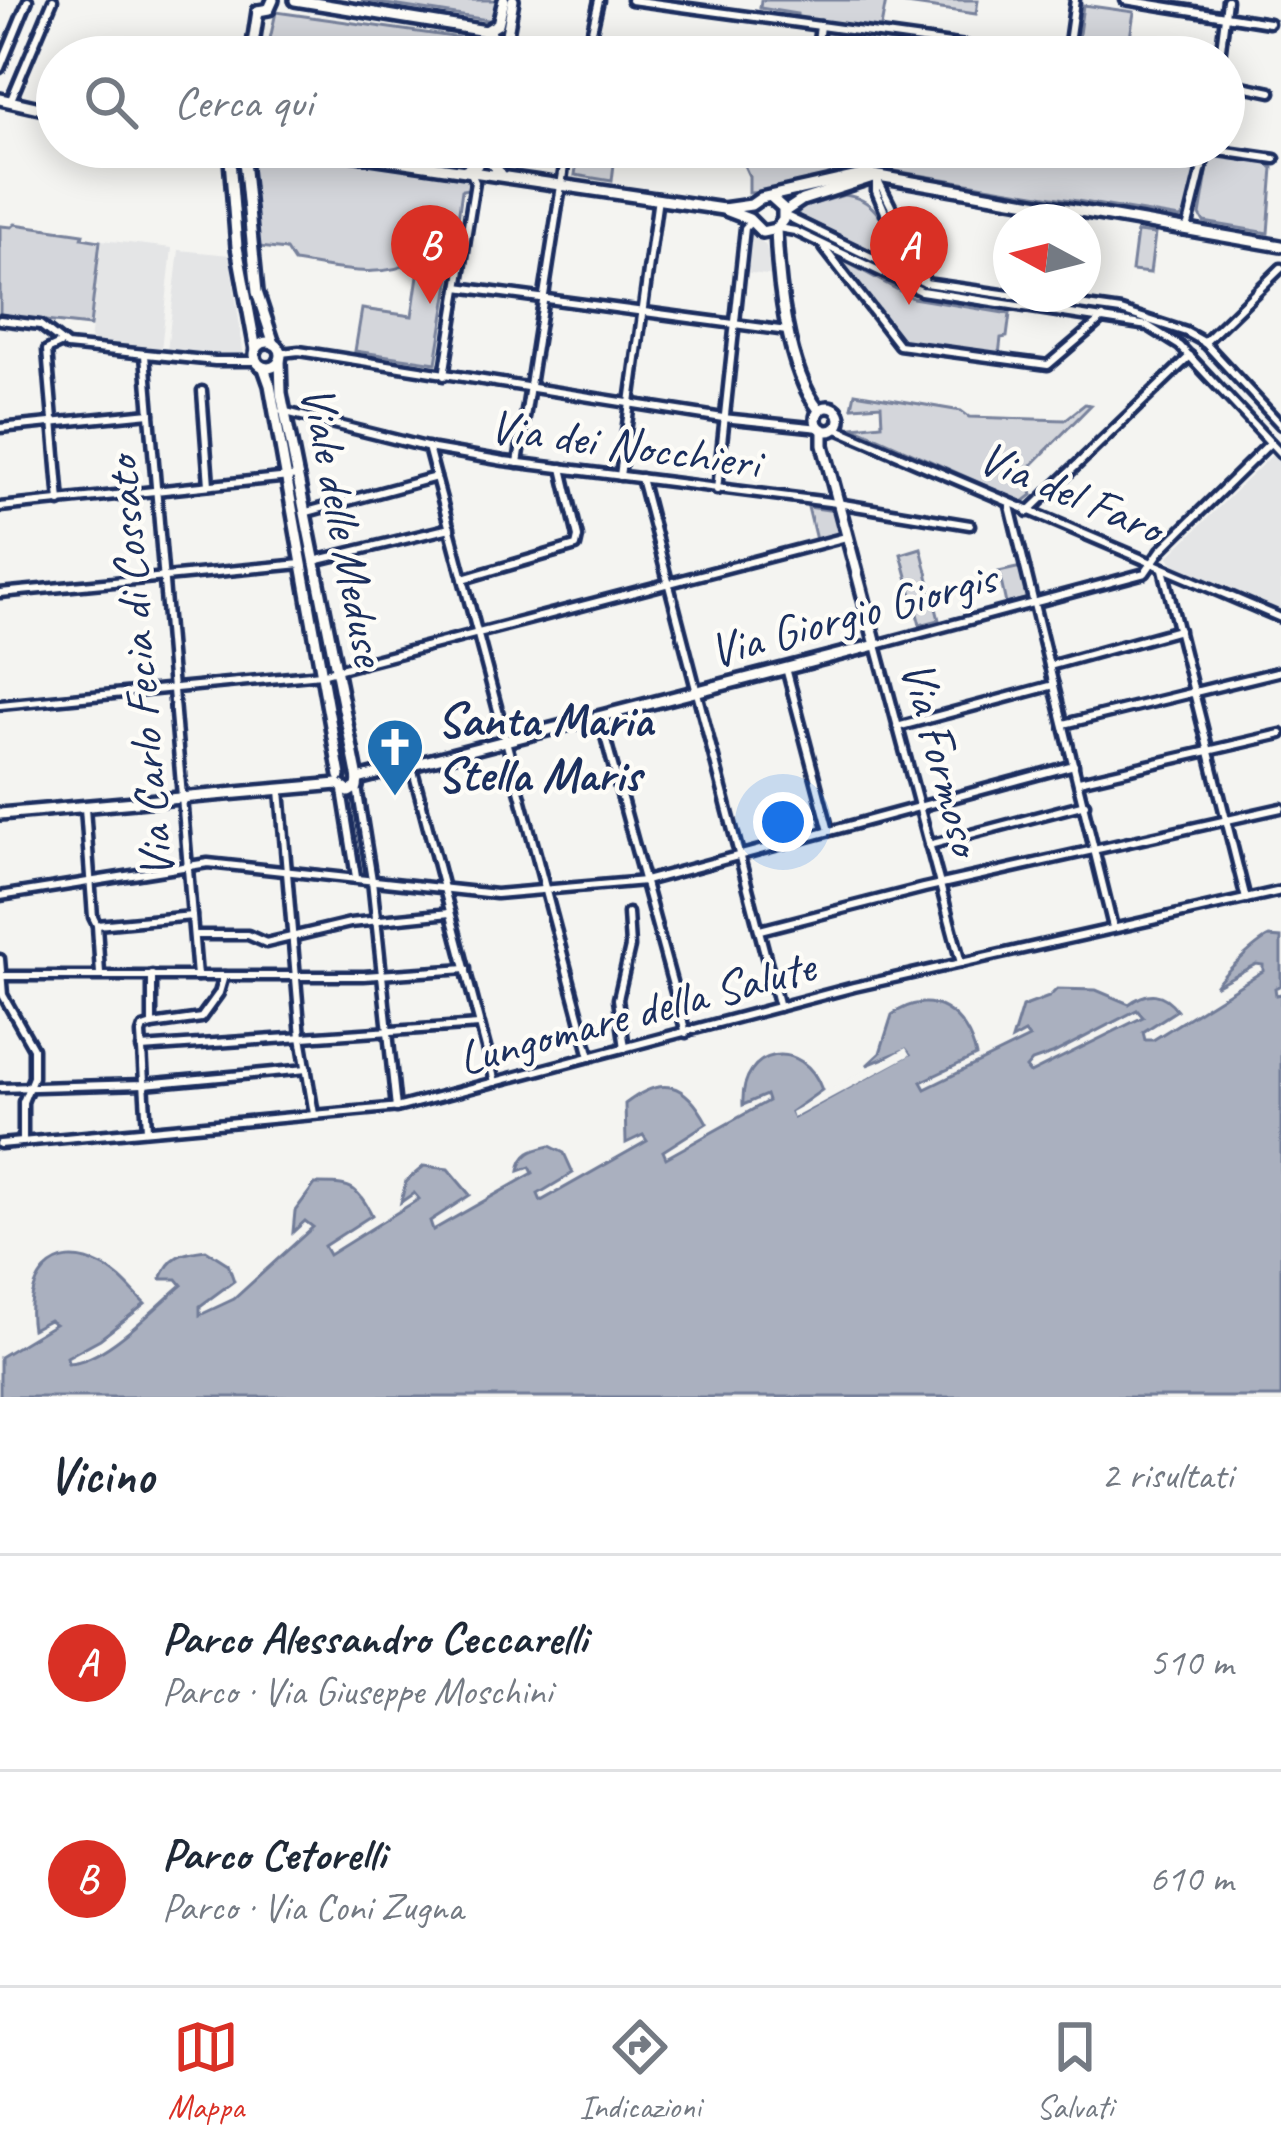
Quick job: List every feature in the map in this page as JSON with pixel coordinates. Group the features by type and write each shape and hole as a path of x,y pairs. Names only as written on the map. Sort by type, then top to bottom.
{"street":[{"path":"0,68 28,0"},
{"path":"0,112 52,0"},
{"path":"258,11 268,9 272,0"},
{"path":"295,0 486,31 492,36"},
{"path":"486,31 498,24 508,0"},
{"path":"503,36 508,0"},
{"path":"590,36 598,0"},
{"path":"631,0 893,36"},
{"path":"1070,36 1075,0"},
{"path":"1125,0 1269,23"},
{"path":"1223,36 1227,0"},
{"path":"248,1 258,11"},
{"path":"254,36 258,11"},
{"path":"819,36 820,26"},
{"path":"1245,86 1271,92"},
{"path":"5,101 36,108"},
{"path":"1245,154 1275,159"},
{"name":"Viale delle Meduse","path":"230,168 235,236 259,360 280,411"},
{"name":"Viale delle Meduse","path":"246,168 257,292 278,352 280,411 302,564 356,877"},
{"path":"447,168 722,208 752,205 760,198 857,174 1281,246"},
{"path":"468,171 472,168"},
{"path":"496,168 501,174"},
{"path":"518,463 563,168"},
{"path":"1187,229 1201,168"},
{"path":"445,376 475,182 468,171"},
{"path":"819,410 807,394 790,332 777,229 784,214 802,200 876,176"},
{"path":"876,176 876,190 904,257 903,284"},
{"path":"876,176 921,266 923,287"},
{"path":"620,476 658,198"},
{"path":"772,198 784,214 905,272 923,287 1113,310 1186,332 1204,343 1279,419"},
{"path":"717,490 745,228 752,205"},
{"path":"722,208 750,221 777,256"},
{"path":"762,232 777,229 822,244 903,284 1144,325 1180,346 1281,454"},
{"path":"822,244 899,345 1048,365 1103,318"},
{"path":"1204,343 1281,268"},
{"path":"458,287 790,332"},
{"path":"0,320 46,328 62,343"},
{"path":"46,328 60,502"},
{"path":"1180,346 1180,336 1186,332"},
{"path":"47,350 62,343 145,355 259,360 275,366 278,352 262,344 259,360"},
{"name":"Via del Faro","path":"278,352 302,351 628,404 826,429 1281,618"},
{"name":"Via Carlo Fecia di Cossato","path":"145,355 197,976"},
{"path":"1028,513 1190,356"},
{"path":"1223,391 1234,387 1236,377"},
{"path":"202,391 209,485"},
{"path":"1237,406 1240,396 1250,392"},
{"path":"826,406 837,411 839,421 826,429 816,417 826,406"},
{"name":"Via dei Nocchieri","path":"280,411 518,463 837,503 970,525"},
{"path":"0,428 150,413"},
{"name":"Via Formoso","path":"826,429 823,445 837,503 961,964"},
{"path":"1153,565 1161,550 1270,442"},
{"path":"428,447 590,1057"},
{"path":"463,579 577,545 562,468"},
{"path":"0,507 293,477"},
{"name":"Viale delle Meduse","path":"293,477 307,512 356,780 372,880 396,1108"},
{"path":"307,512 436,477"},
{"path":"641,478 778,1007"},
{"path":"1010,506 1113,929"},
{"path":"0,592 302,564 450,528"},
{"path":"0,705 321,674 846,537"},
{"name":"Via Giorgio Giorgis","path":"356,780 1144,574 1153,565"},
{"path":"1163,569 1246,899"},
{"path":"1049,666 1179,630"},
{"path":"786,668 830,831"},
{"path":"1064,724 1281,671"},
{"path":"897,727 1054,685"},
{"path":"600,718 686,1033"},
{"path":"1078,781 1281,734"},
{"path":"0,896 211,863 500,894 645,881 1075,765"},
{"path":"412,766 495,1082"},
{"path":"340,783 351,792 356,780"},
{"path":"0,814 356,780"},
{"path":"280,790 301,1037 314,1116"},
{"path":"929,845 1085,805"},
{"path":"85,808 100,974"},
{"path":"760,931 1281,808"},
{"name":"Lungomare della Salute","path":"0,1144 396,1108 778,1007 1281,891"},
{"path":"197,934 248,935 265,943 376,920 450,913"},
{"path":"625,1048 618,999 630,947 628,913"},
{"path":"97,925 192,916"},
{"path":"0,959 5,1009 32,1046 34,1074 23,1102 22,1142"},
{"path":"2,976 381,975 466,969"},
{"path":"152,975 152,1025"},
{"path":"147,1130 142,1029 201,1018 218,995 224,976"},
{"path":"141,1048 479,1025"},
{"path":"0,1088 143,1084 307,1069"}],"shaded area":[{"path":"361,0 497,0 494,21"},
{"path":"761,0 978,0 976,14 886,1 880,32 797,20 797,14 760,8"},
{"path":"1083,5 1134,12 1130,36 1079,36"},
{"path":"276,12 446,36 271,36"},
{"path":"1245,160 1273,168 1268,233 1204,222 1200,215 1208,168 1245,168"},
{"path":"253,168 404,168 466,177 470,183 462,190 453,254 424,250 418,260 403,266 357,271 294,262 286,250 259,247"},
{"path":"576,168 614,168 612,181 575,175"},
{"path":"745,168 850,168 782,191 749,193"},
{"path":"877,168 1197,168 1187,213 1180,218"},
{"path":"844,195 873,209 898,258 887,258 797,215 801,208"},
{"path":"15,224 100,241 90,326 0,316 0,226"},
{"path":"748,227 766,246 775,276 743,272"},
{"path":"1137,232 1155,234 1150,273 1132,271"},
{"path":"102,240 172,248 161,350 90,342"},
{"path":"179,250 230,255 244,358 167,351"},
{"path":"427,255 453,258 436,363 355,351 362,309 412,316 420,262"},
{"path":"835,256 913,298 1010,314 999,355 909,344 895,334"},
{"path":"855,393 961,411 969,417 1065,420 1085,404 1091,405 1025,472 1032,495 1023,502 854,427 882,424 881,405 852,407"},
{"path":"1274,453 1281,461 1281,610 1175,566 1168,557"},
{"path":"808,507 835,511 841,534 816,540"},
{"path":"921,548 939,620 920,625 901,554"},
{"path":"1021,567 1029,598 1006,604 999,572"}],"water":[{"path":"1269,937 1281,938 1281,985 1275,988 1276,995 1281,994 1281,1397 0,1397 0,1357 55,1324 49,1320 32,1329 31,1311 37,1281 55,1262 84,1259 102,1266 145,1304 100,1339 67,1357 68,1363 113,1344 182,1285 177,1279 161,1279 168,1265 184,1254 206,1250 228,1264 234,1281 200,1306 200,1315 234,1299 313,1227 305,1221 293,1232 295,1211 315,1184 350,1188 372,1215 324,1246 329,1255 419,1199 414,1193 401,1202 406,1181 424,1166 448,1169 470,1195 430,1221 433,1230 533,1173 530,1167 519,1171 534,1151 550,1146 564,1153 573,1173 538,1194 541,1201 647,1141 643,1135 626,1143 625,1104 650,1089 661,1086 681,1091 707,1123 663,1151 666,1158 768,1101 766,1095 743,1105 745,1085 762,1060 788,1056 813,1073 822,1090 791,1112 794,1118 910,1054 906,1049 867,1065 880,1053 892,1015 920,1003 933,1004 956,1017 976,1056 921,1082 925,1089 1029,1038 1025,1033 1012,1040 1022,1007 1057,989 1096,990 1129,1004 1143,996 1161,996 1177,1010 1143,1032 1145,1040 1153,1040 1263,971 1263,965 1256,964 1215,986","holes":["1137,1010 1143,1017 1030,1073 1026,1068"]}],"pier":[{"path":"906,1048 910,1055 793,1118 791,1112"}],"place":[{"name":"Parco Cetorelli","path":"430,304"},
{"name":"Parco Alessandro Ceccarelli","path":"909,305"},
{"name":"Santa Maria Stella Maris","path":"395,798"}]}
